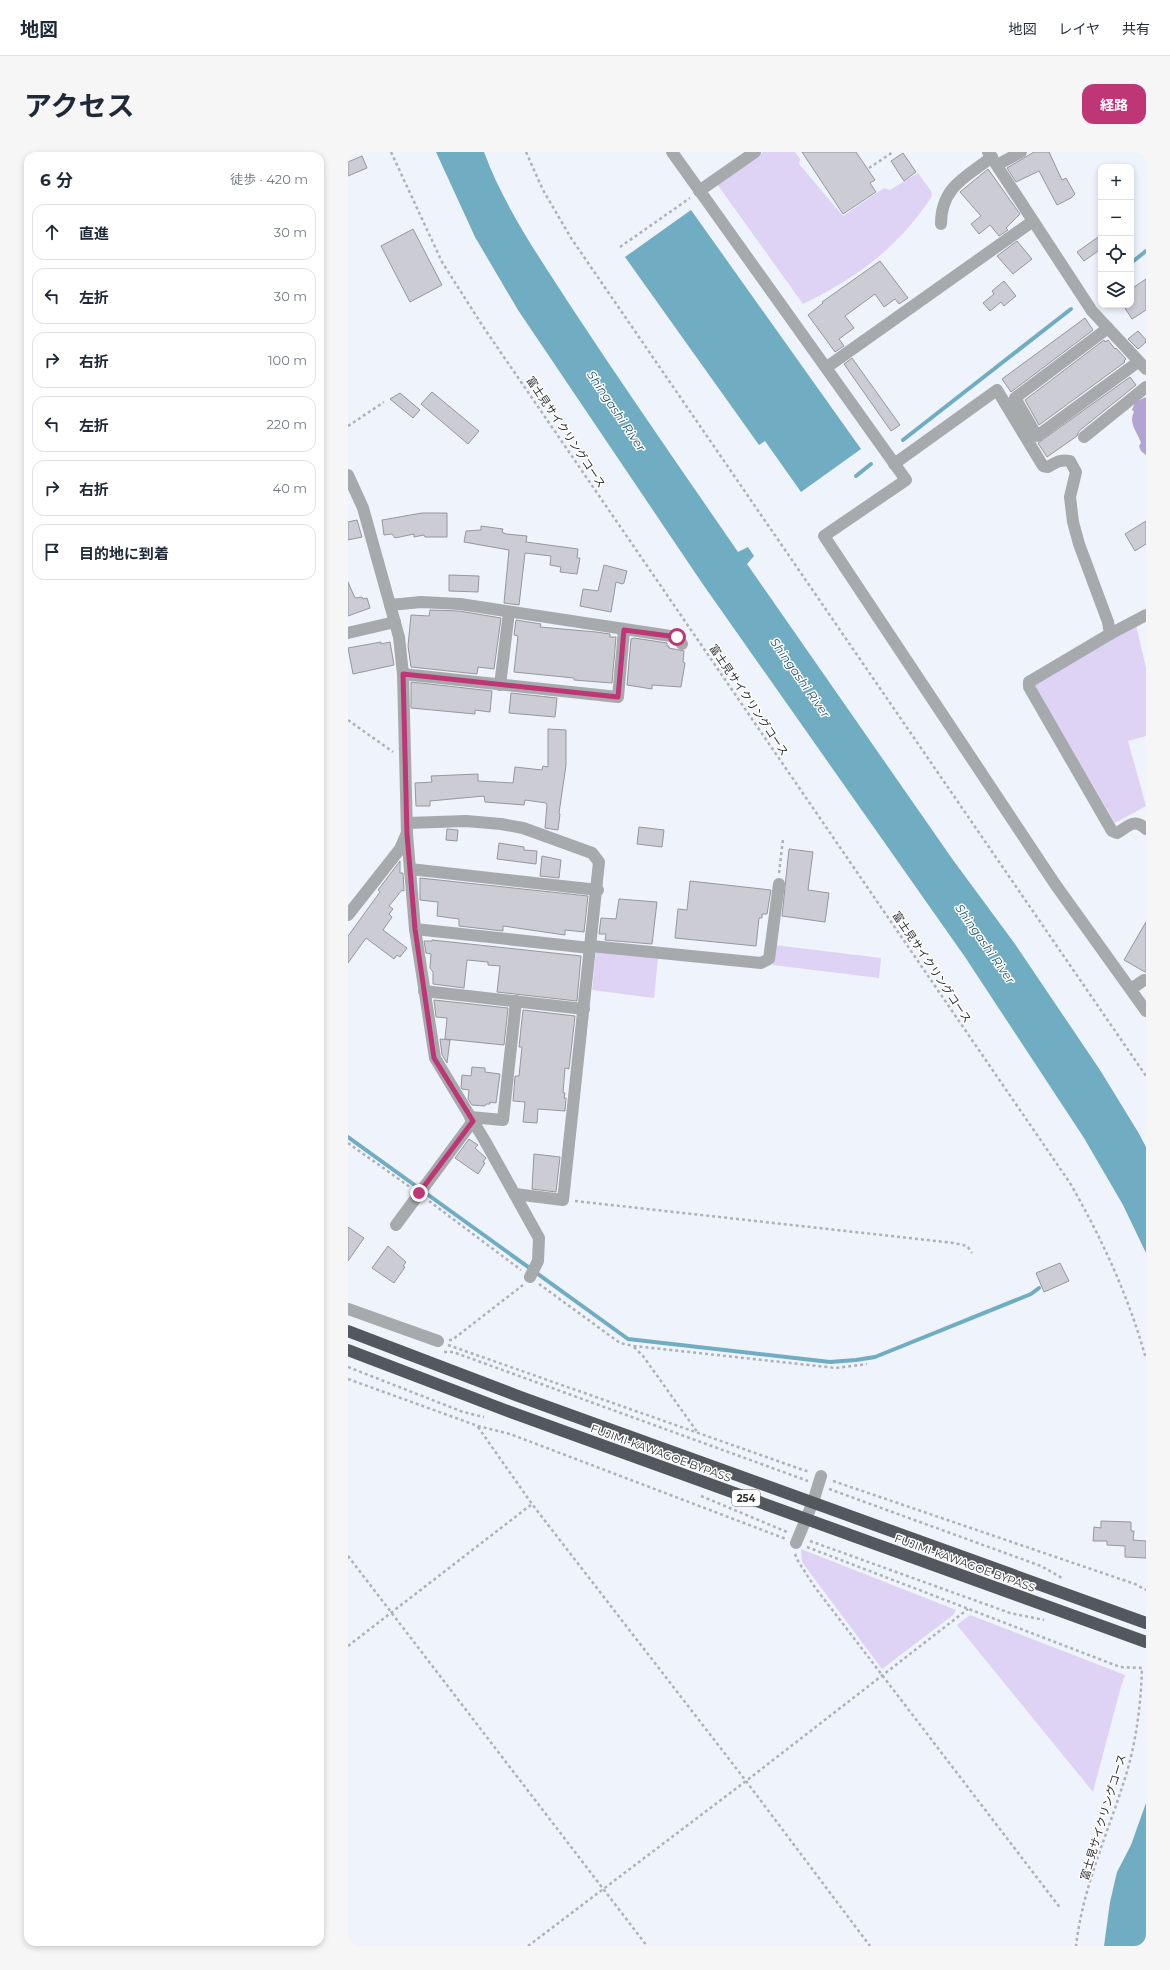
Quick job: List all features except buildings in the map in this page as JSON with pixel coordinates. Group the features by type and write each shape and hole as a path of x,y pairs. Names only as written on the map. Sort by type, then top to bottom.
{"highway":[{"name":"FUJIMI-KAWAGOE BYPASS","path":"348,1331 518,1396 1146,1623"},
{"name":"FUJIMI-KAWAGOE BYPASS","path":"348,1350 505,1410 1146,1642"}],"street":[{"path":"672,152 827,367 906,480 824,536 1055,884 1146,1011"},
{"path":"699,191 755,152"},
{"path":"941,224 943,202 948,193 957,184 993,158 1021,152"},
{"path":"993,158 1032,221 1092,311 1108,328 1142,366 1037,436 1015,398 1108,328"},
{"path":"827,367 1032,221"},
{"path":"1084,437 1146,387"},
{"path":"894,464 997,390 1043,466 1048,467 1056,462 1064,460 1070,461 1075,466 1076,472 1070,497 1073,522 1079,544 1108,622 1110,634"},
{"path":"348,475 363,508 395,622 403,674 407,829 410,870 415,929 434,1058 472,1119 539,1238 539,1253 533,1273"},
{"path":"390,605 421,602 460,604 677,637 682,644"},
{"path":"500,685 509,612"},
{"path":"1146,615 1136,619 1029,682 1029,687 1112,831 1117,832 1134,823 1140,823 1146,829"},
{"path":"348,633 395,622"},
{"path":"403,674 618,697 624,630"},
{"path":"407,829 466,821 523,828 592,853 599,862 598,890 563,1200 515,1194"},
{"path":"348,915 400,849 407,829"},
{"path":"410,870 598,890"},
{"path":"415,929 761,963 769,959 779,884"},
{"path":"1131,989 1146,980"},
{"path":"424,991 584,1009"},
{"path":"472,1119 503,1120 516,1001"},
{"path":"396,1225 472,1119"},
{"path":"348,1309 439,1347"},
{"path":"795,1540 806,1519 820,1481"}],"path":[{"name":"富士見サイクリングコース","path":"390,152 442,262 482,325 1070,1183 1113,1265 1125,1295 1146,1359"},
{"path":"526,152 546,196 571,238 1146,1076"},
{"path":"869,168 893,152"},
{"path":"620,247 685,202"},
{"path":"348,426 384,402"},
{"path":"348,720 405,761"},
{"path":"779,884 783,840"},
{"path":"348,1143 422,1190 533,1273 620,1343 634,1346 836,1368 867,1364"},
{"path":"563,1200 954,1243 967,1246 972,1253"},
{"path":"439,1347 452,1340 524,1285 533,1273"},
{"path":"634,1346 643,1356 698,1433"},
{"path":"439,1347 698,1433 1041,1566 1066,1580"},
{"path":"439,1347 820,1481 1135,1584 1146,1590"},
{"path":"348,1367 463,1412 491,1419"},
{"path":"348,1379 478,1426 510,1434 795,1540 968,1609"},
{"path":"478,1426 532,1504 870,1946"},
{"path":"696,1494 795,1540 1010,1613 1049,1621"},
{"path":"348,1646 532,1504"},
{"path":"795,1540 798,1561 814,1586 1061,1909"},
{"path":"348,1556 647,1946"},
{"name":"富士見サイクリングコース","path":"968,1609 1120,1667 1142,1668 1141,1691 1129,1766 1082,1912 1076,1946"},
{"path":"528,1946 746,1782 968,1609"}],"shaded area":[{"path":"763,152 795,152 800,159 799,164 843,216 884,188 890,190 918,173 931,191 932,196 919,214 891,246 859,272 823,294 803,304 717,184"},
{"path":"1146,397 1146,455 1141,451 1139,446 1141,443 1134,428 1132,416 1134,412 1132,410 1135,402"},
{"path":"1136,625 1146,668 1146,736 1128,741 1146,806 1115,823 1034,685"},
{"path":"775,945 881,958 879,978 773,965"},
{"path":"596,950 658,958 654,998 592,990"},
{"path":"801,1549 956,1610 953,1615 882,1669 802,1562"},
{"path":"970,1615 1125,1675 1093,1792 957,1625"}],"water":[{"name":"Shingashi River","path":"436,152 484,152 511,211 556,284 610,365 738,552 748,547 754,556 747,564 953,860 1015,944 1100,1070 1146,1147 1146,1253 1123,1205 1084,1138 965,957 702,583 518,310 475,237"},
{"path":"691,210 861,449 801,492 765,441 759,445 625,257"},
{"path":"1146,1803 1146,1946 1104,1946 1110,1902 1117,1872 1131,1845"}],"waterway":[{"path":"1134,261 1146,251"},
{"path":"903,440 1071,309"},
{"path":"856,476 871,464"},
{"path":"348,1137 628,1339 830,1362 856,1360 875,1357 1031,1294 1039,1288"}],"route":[{"path":"419,1193 473,1121 434,1058 415,929 407,834 403,674 618,697 624,630 677,637"}]}
